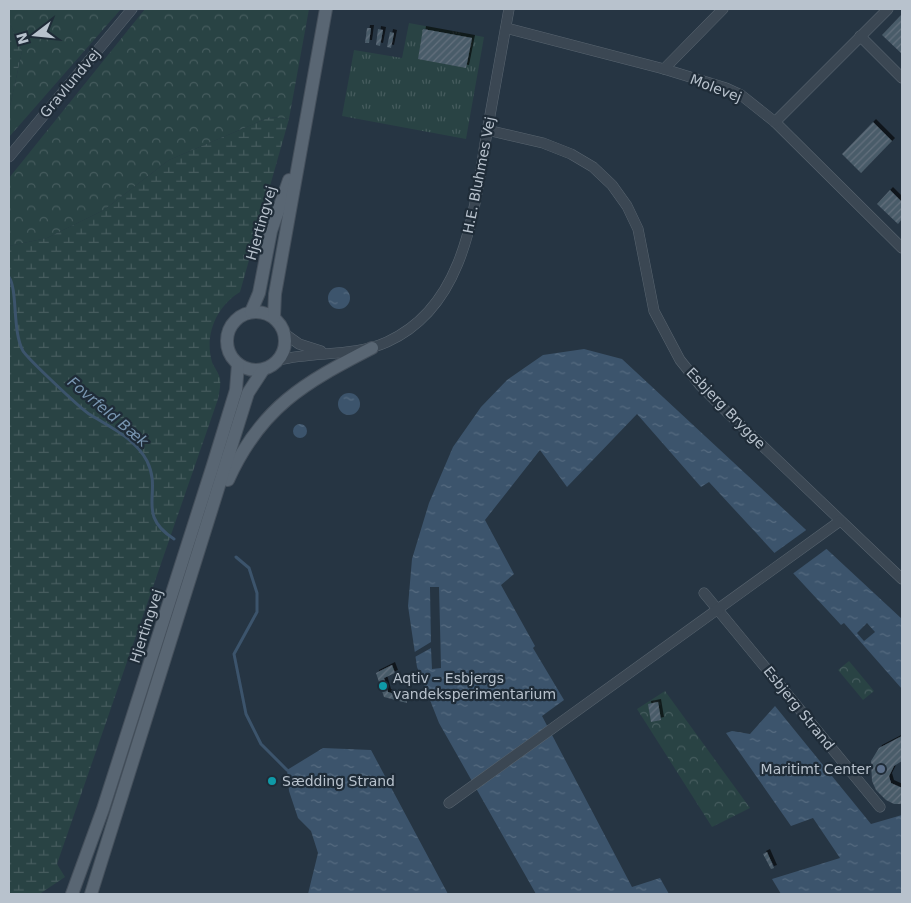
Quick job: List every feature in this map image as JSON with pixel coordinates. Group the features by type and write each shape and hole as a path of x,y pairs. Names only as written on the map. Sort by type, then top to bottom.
{"main road":[{"name":"Hjertingvej","path":"274,317 275,294 326,9"},
{"name":"Hjertingvej","path":"251,312 259,293 271,231 302,142"},
{"path":"259,311 274,317 285,334 286,343 279,360 263,370 246,368 238,364 232,357 227,338 234,321 251,312 259,311"},
{"path":"193,571 222,494 239,456 262,423 282,402 310,382 372,348"},
{"name":"Hjertingvej","path":"72,894 103,809 236,390 238,364"},
{"name":"Hjertingvej","path":"91,894 248,393 263,370"}],"street":[{"name":"Gravlundvej","path":"9,157 132,9"},
{"name":"H.E. Bluhmes Vej","path":"279,360 296,356 372,348 402,334 421,320 440,299 454,273 464,248 475,205 509,9"},
{"path":"664,69 723,9"},
{"path":"775,122 888,9"},
{"name":"Molevej","path":"506,28 664,69 741,95 775,122 902,248"},
{"path":"860,36 902,78"},
{"name":"Esbjerg Brygge","path":"487,130 543,144 571,154 593,167 612,185 627,206 638,229 654,310 680,360 700,385 902,579"},
{"name":"H.E. Bluhmes Vej","path":"285,334 299,344 330,352"},
{"path":"449,803 840,521"},
{"name":"Esbjerg Strand","path":"704,592 880,807"}],"green space":[{"path":"9,9 121,9 9,137 9,111 22,51 9,21"},
{"path":"145,9 309,9 289,119 270,117 169,160 104,210 47,238 9,246 9,178"},
{"path":"9,21 22,51 9,111"},
{"path":"409,23 484,37 466,139 342,116 354,50 402,58"},
{"path":"270,117 289,119 240,292 219,313 211,331 210,352 220,381 218,399 57,864 65,877 41,893 9,894 9,246 47,238 104,210 169,160"},
{"path":"849,661 874,691 863,700 838,670"},
{"path":"665,691 750,808 712,827 637,709"}],"water":[{"path":"339,287 349,294 350,298 343,308 339,309 329,302 328,298 335,288"},
{"path":"584,349 622,359 902,619 902,689 844,623 841,625 709,482 701,487 637,414 567,487 540,450 485,520 514,574 501,585 535,646 533,648 564,700 542,716 632,887 660,878 669,894 536,894 439,723 417,667 408,606 412,559 429,503 453,447 481,407 507,380 543,355"},
{"path":"349,393 359,400 360,404 353,414 349,415 339,408 338,404 345,394"},
{"path":"297,424 303,424 307,431 303,438 297,438 293,434 293,428"},
{"path":"775,706 871,824 902,815 902,894 781,894 772,879 840,858 813,818 791,826 726,733 732,731 750,734"},
{"path":"323,748 371,750 448,894 308,894 318,853 311,831 298,818 289,791 287,770"}],"pier":[{"path":"809,528 829,547 791,575 773,554"},
{"path":"430,587 439,587 441,668 432,669 431,648 413,658 413,653 431,642"},
{"path":"867,623 875,632 864,641 857,633"}],"building":[{"path":"902,14 902,54 882,35"},
{"path":"367,28 371,28 369,43 365,43"},
{"path":"378,29 383,30 380,46 376,45"},
{"path":"423,29 472,38 466,68 418,59"},
{"path":"390,32 394,33 391,48 387,47"},
{"path":"873,122 892,141 861,173 842,154"},
{"path":"890,190 902,202 902,219 898,224 877,204"},
{"name":"Aqtiv – Esbjergs vandeksperimentarium","path":"392,665 395,673 384,678 388,692 407,698 407,703 384,697 376,673"},
{"path":"658,702 661,720 651,722 648,704"},
{"name":"Maritimt Center","path":"902,736 902,761 894,766 889,776 891,783 902,788 902,804 894,804 886,800 876,790 872,781 871,761 879,748"},
{"path":"767,852 774,868 771,869 763,854"}],"waterway":[{"name":"Fovrfeld Bæk","path":"9,277 12,283 17,333 23,351 65,394 89,414 129,439 142,453 151,473 152,503 156,521 162,530 174,539"},
{"name":"Fovrfeld Bæk","path":"236,557 249,568 257,593 257,612 234,654 246,714 261,744 287,770"}],"place":[{"name":"Aqtiv – Esbjergs vandeksperimentarium","path":"383,686"},
{"name":"Maritimt Center","path":"881,769"},
{"name":"Sædding Strand","path":"272,781"}]}
